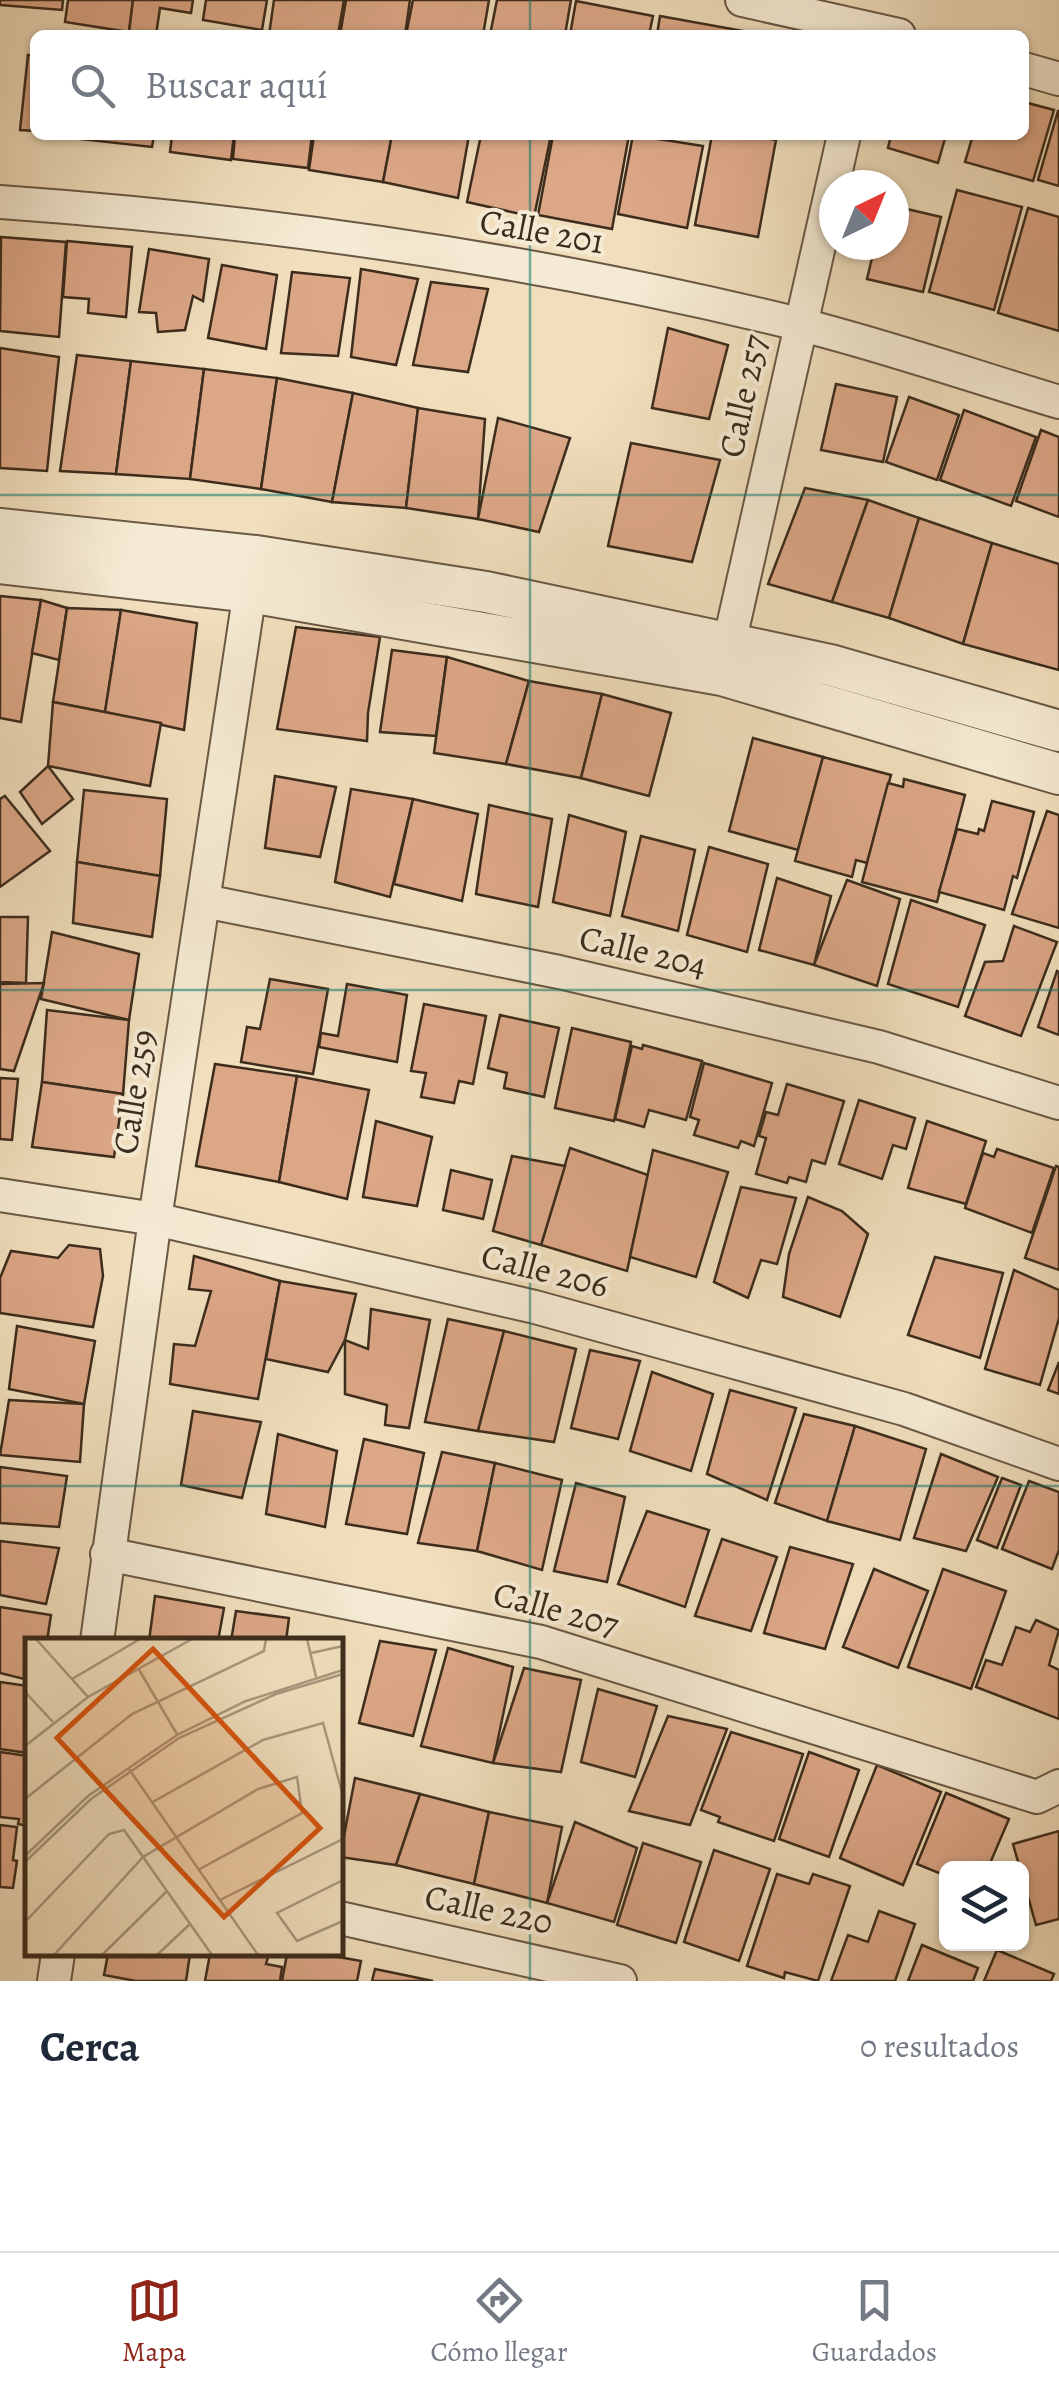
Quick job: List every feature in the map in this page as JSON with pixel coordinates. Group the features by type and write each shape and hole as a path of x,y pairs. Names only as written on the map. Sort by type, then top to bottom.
{"street":[{"path":"742,0 870,30"},
{"path":"1029,70 1059,79"},
{"name":"Calle 257","path":"726,659 843,140"},
{"name":"Calle 201","path":"0,202 132,211 578,276 800,324 1059,402"},
{"path":"0,529 253,574"},
{"path":"0,562 253,574 486,592 726,659 1059,774"},
{"name":"Calle 259","path":"97,1638 155,1219 253,574"},
{"path":"726,659 830,665 1059,731"},
{"name":"Calle 204","path":"204,901 560,972 860,1042 1059,1103"},
{"name":"Calle 206","path":"0,1195 155,1219 535,1307 904,1410 1059,1464"},
{"name":"Calle 207","path":"107,1554 540,1642 1038,1797 1059,1786"},
{"name":"Calle 220","path":"342,1918 620,1981"},
{"path":"54,1981 58,1956"}],"building":[{"path":"0,0 63,0 62,10 0,5"},
{"path":"68,0 133,0 129,30 65,22"},
{"path":"133,0 193,0 191,13 160,8 157,30 129,30"},
{"path":"206,0 267,0 262,30 203,20"},
{"path":"274,0 344,0 339,30 270,30"},
{"path":"346,0 410,0 406,30 341,30"},
{"path":"413,0 489,0 484,30 407,30"},
{"path":"497,0 571,0 566,30 491,30"},
{"path":"576,1 653,16 650,30 571,30"},
{"path":"660,16 737,30 658,30"},
{"path":"28,55 30,131 20,130"},
{"path":"1029,103 1054,110 1033,181 965,162 972,140 1029,140"},
{"path":"1059,111 1059,186 1038,180"},
{"path":"89,140 153,140 152,147"},
{"path":"171,140 233,140 231,160 170,152"},
{"path":"235,140 311,140 308,168 233,159"},
{"path":"313,140 391,140 383,182 309,170"},
{"path":"391,140 468,140 458,198 383,182"},
{"path":"480,140 550,140 534,217 467,202"},
{"path":"552,140 628,140 612,229 538,215"},
{"path":"632,140 703,146 687,228 618,214"},
{"path":"711,140 776,140 758,237 695,225"},
{"path":"890,140 945,140 938,163 888,148"},
{"path":"957,190 1022,207 994,310 929,292"},
{"path":"1028,208 1059,217 1059,331 998,313"},
{"path":"909,210 941,217 923,292 867,279 871,260 909,260"},
{"path":"1,237 66,242 59,337 0,331"},
{"path":"67,241 132,247 126,317 88,313 89,299 63,297"},
{"path":"149,249 209,259 203,301 193,296 185,330 158,332 156,313 139,312"},
{"path":"222,265 277,275 266,349 208,338"},
{"path":"361,269 418,279 396,365 351,357"},
{"path":"292,272 350,278 338,356 281,353"},
{"path":"431,282 488,289 468,372 413,365"},
{"path":"668,328 728,345 709,419 652,408"},
{"path":"0,348 59,357 47,471 0,468"},
{"path":"77,355 131,361 116,474 60,471"},
{"path":"131,361 204,369 190,479 116,474"},
{"path":"204,369 277,378 261,489 190,479"},
{"path":"277,378 353,393 332,502 261,489"},
{"path":"836,384 897,397 883,462 821,450"},
{"path":"353,393 418,408 406,508 332,502"},
{"path":"909,397 959,415 937,480 886,462"},
{"path":"418,408 485,419 478,519 406,508"},
{"path":"964,410 1036,437 1011,506 940,480"},
{"path":"498,418 570,438 539,532 478,519"},
{"path":"1041,430 1059,437 1059,517 1016,501"},
{"path":"631,443 720,460 692,562 608,546"},
{"path":"805,488 868,500 832,602 768,584"},
{"path":"868,500 919,518 889,618 832,602"},
{"path":"919,518 992,543 963,644 889,618"},
{"path":"992,543 1059,564 1059,670 963,644"},
{"path":"0,596 41,600 21,722 0,718"},
{"path":"41,600 67,608 59,660 32,653"},
{"path":"67,608 121,610 105,712 53,702"},
{"path":"121,610 197,623 184,730 105,712"},
{"path":"296,627 380,637 367,741 277,729"},
{"path":"392,650 447,657 436,736 380,732"},
{"path":"447,657 529,681 506,764 434,753"},
{"path":"529,681 602,694 581,778 506,764"},
{"path":"602,694 671,713 649,796 581,778"},
{"path":"53,702 161,723 150,786 48,766"},
{"path":"753,738 823,757 798,850 729,831"},
{"path":"823,757 891,775 867,863 856,860 852,877 795,861"},
{"path":"48,766 73,799 42,824 20,792"},
{"path":"275,776 336,787 320,857 265,848"},
{"path":"904,779 965,795 937,902 862,882 888,783 903,787"},
{"path":"351,789 413,799 390,897 335,882"},
{"path":"84,790 167,799 160,876 77,862"},
{"path":"5,796 50,851 0,887 0,799"},
{"path":"413,799 478,814 462,901 394,884"},
{"path":"992,801 1034,812 1017,878 1013,876 1004,910 939,892 957,829 978,834 979,829 984,831"},
{"path":"489,805 552,819 538,907 476,894"},
{"path":"1047,811 1059,815 1059,928 1012,914"},
{"path":"569,815 626,832 610,916 553,902"},
{"path":"641,836 695,850 678,931 622,916"},
{"path":"709,847 768,864 747,952 687,935"},
{"path":"77,862 160,876 152,937 73,923"},
{"path":"777,878 831,896 814,965 759,950"},
{"path":"847,880 900,899 877,986 814,965"},
{"path":"911,900 985,925 958,1007 888,984"},
{"path":"0,917 28,917 26,983 0,982"},
{"path":"1014,926 1057,942 1021,1036 965,1016 985,962 1003,961"},
{"path":"52,932 139,954 129,1020 41,999"},
{"path":"1059,972 1059,1035 1038,1027"},
{"path":"270,979 328,989 313,1074 241,1062 247,1027 260,1029"},
{"path":"44,983 14,1071 0,1069 0,984"},
{"path":"347,984 407,995 397,1062 319,1047 321,1033 338,1036"},
{"path":"424,1004 486,1016 473,1084 459,1081 454,1103 421,1097 426,1073 411,1071"},
{"path":"47,1010 129,1020 123,1094 42,1082"},
{"path":"500,1015 559,1028 544,1097 504,1088 507,1073 488,1068"},
{"path":"572,1028 631,1042 614,1121 555,1108"},
{"path":"643,1045 702,1061 686,1120 649,1110 644,1127 615,1119 632,1046 642,1049"},
{"path":"704,1063 772,1083 754,1146 741,1141 738,1148 694,1135 699,1120 690,1117"},
{"path":"215,1064 297,1076 279,1182 196,1166"},
{"path":"297,1076 369,1090 347,1199 279,1182"},
{"path":"0,1078 18,1079 12,1140 0,1139"},
{"path":"42,1082 123,1094 114,1157 32,1147"},
{"path":"787,1084 844,1101 825,1164 812,1160 806,1182 789,1177 787,1183 756,1174 766,1138 759,1136 766,1112 778,1115"},
{"path":"859,1100 915,1118 906,1149 893,1145 882,1179 839,1164"},
{"path":"376,1121 432,1137 417,1206 363,1197"},
{"path":"927,1121 986,1141 966,1204 908,1188"},
{"path":"570,1148 648,1175 627,1271 541,1245"},
{"path":"997,1149 1054,1168 1032,1233 965,1208 983,1153 994,1157"},
{"path":"653,1150 728,1172 696,1277 630,1257"},
{"path":"512,1156 565,1166 541,1245 493,1231"},
{"path":"1056,1166 1059,1167 1059,1270 1025,1258"},
{"path":"451,1170 492,1180 483,1219 443,1210"},
{"path":"741,1187 796,1198 777,1264 761,1260 748,1298 714,1282"},
{"path":"808,1197 842,1211 868,1234 840,1317 783,1297 789,1254"},
{"path":"69,1245 100,1249 103,1276 93,1327 0,1313 0,1278 11,1251 58,1258"},
{"path":"194,1256 280,1281 258,1399 170,1384 174,1344 195,1346 211,1291 189,1289"},
{"path":"935,1257 1003,1273 980,1358 908,1335"},
{"path":"1014,1270 1059,1290 1059,1318 1040,1385 985,1369"},
{"path":"280,1281 356,1294 345,1340 328,1372 266,1359"},
{"path":"371,1309 430,1320 409,1428 385,1425 387,1405 345,1394 345,1340 368,1349"},
{"path":"448,1319 504,1331 478,1431 425,1422"},
{"path":"17,1326 95,1341 84,1404 9,1389"},
{"path":"504,1331 576,1349 554,1442 478,1431"},
{"path":"590,1350 640,1361 618,1439 571,1428"},
{"path":"1059,1362 1059,1394 1048,1390"},
{"path":"652,1372 713,1394 691,1471 630,1451"},
{"path":"730,1390 796,1408 767,1500 707,1474"},
{"path":"9,1400 84,1404 80,1462 0,1455"},
{"path":"193,1411 261,1422 242,1498 181,1485"},
{"path":"804,1414 855,1426 827,1521 775,1503"},
{"path":"855,1426 926,1449 900,1540 827,1521"},
{"path":"278,1434 337,1451 325,1527 266,1514"},
{"path":"364,1439 424,1453 407,1534 346,1524"},
{"path":"442,1452 495,1463 477,1551 418,1543"},
{"path":"941,1454 998,1477 966,1551 914,1538"},
{"path":"495,1463 562,1480 542,1570 477,1551"},
{"path":"0,1467 67,1476 59,1527 0,1523"},
{"path":"1002,1478 1021,1485 997,1548 977,1540"},
{"path":"1029,1481 1059,1492 1059,1550 1052,1569 1002,1549"},
{"path":"576,1483 625,1497 607,1582 554,1571"},
{"path":"647,1511 709,1530 685,1607 618,1584"},
{"path":"722,1539 777,1557 751,1631 695,1616"},
{"path":"0,1541 59,1548 46,1604 0,1595"},
{"path":"790,1547 853,1564 825,1649 764,1633"},
{"path":"874,1569 928,1591 898,1668 843,1647"},
{"path":"943,1569 1006,1591 971,1689 908,1667"},
{"path":"155,1596 224,1608 219,1638 149,1638"},
{"path":"0,1607 51,1615 47,1638 25,1638 25,1679 0,1673"},
{"path":"236,1611 289,1618 286,1638 232,1638"},
{"path":"1036,1620 1059,1630 1049,1665 1059,1670 1059,1719 976,1687 986,1660 1002,1665 1016,1627 1030,1632"},
{"path":"380,1641 436,1650 413,1736 359,1723"},
{"path":"448,1648 513,1667 493,1763 421,1746"},
{"path":"524,1668 581,1680 561,1772 493,1763"},
{"path":"0,1682 25,1686 25,1753 0,1749"},
{"path":"598,1689 657,1706 635,1777 581,1762"},
{"path":"668,1716 727,1729 690,1825 629,1811"},
{"path":"731,1732 803,1754 774,1841 718,1822 720,1817 701,1810"},
{"path":"0,1752 25,1756 25,1825 18,1824 19,1819 0,1817"},
{"path":"809,1752 859,1770 829,1857 779,1839"},
{"path":"877,1765 941,1792 903,1885 840,1858"},
{"path":"355,1778 420,1794 396,1865 342,1857"},
{"path":"946,1793 1009,1819 991,1861 939,1861 939,1873 917,1864"},
{"path":"420,1794 489,1812 474,1884 396,1865"},
{"path":"489,1812 562,1827 547,1903 474,1884"},
{"path":"575,1822 637,1848 614,1922 547,1903"},
{"path":"0,1825 17,1827 13,1888 0,1887"},
{"path":"1059,1831 1059,1919 1036,1925 1029,1900 1029,1861 1018,1861 1013,1844"},
{"path":"643,1843 701,1862 676,1943 617,1925"},
{"path":"714,1850 770,1869 739,1961 684,1942"},
{"path":"777,1874 809,1884 813,1874 850,1886 818,1981 785,1972 784,1978 747,1966"},
{"path":"879,1911 915,1924 895,1981 831,1981 848,1935 868,1942"},
{"path":"922,1945 978,1968 973,1981 908,1981"},
{"path":"997,1951 1054,1974 1051,1981 984,1981"},
{"path":"108,1956 190,1956 186,1981 136,1981 104,1975"},
{"path":"210,1956 268,1956 266,1964 282,1967 280,1981 205,1981"},
{"path":"287,1956 333,1956 361,1961 357,1981 282,1981"},
{"path":"375,1969 433,1981 372,1981"}]}
